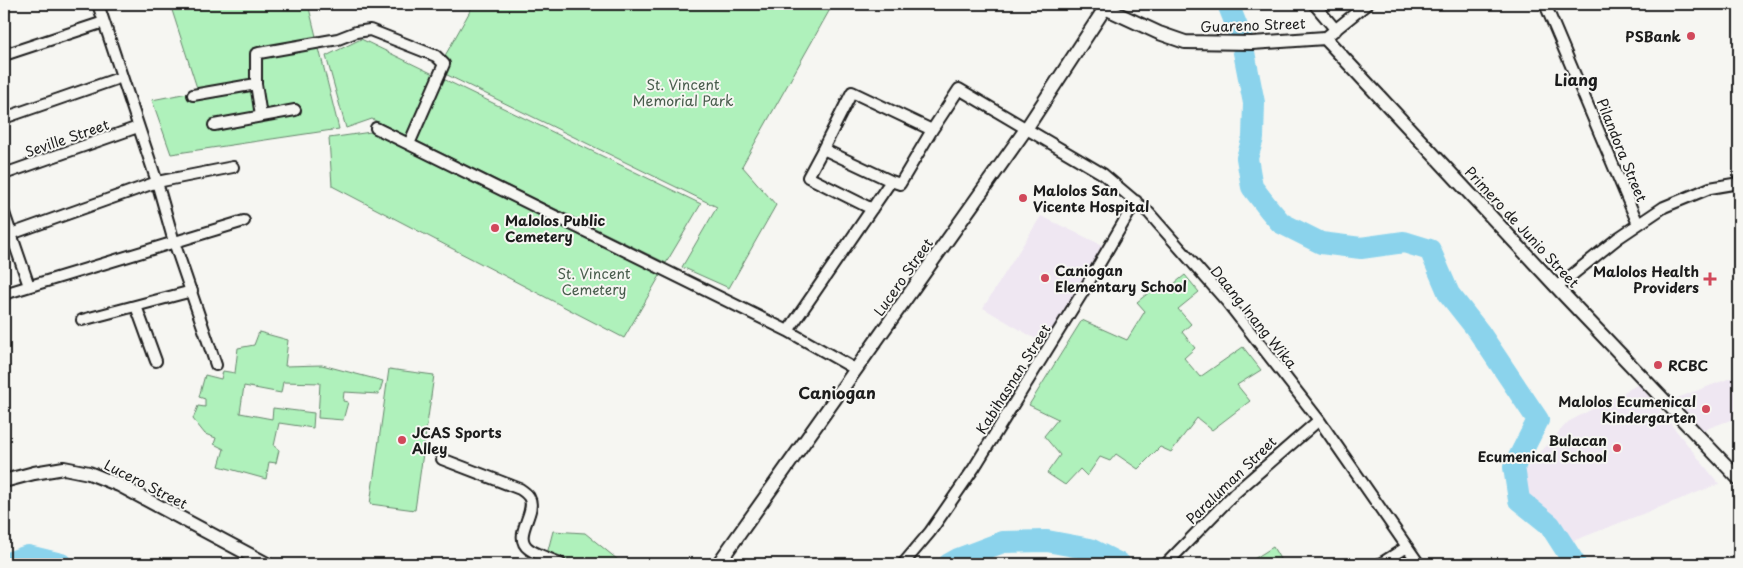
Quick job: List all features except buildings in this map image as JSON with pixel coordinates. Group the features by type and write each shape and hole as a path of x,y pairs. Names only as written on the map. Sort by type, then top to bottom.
{"street":[{"path":"98,4 157,182 174,242 216,365"},
{"path":"1314,4 1336,30"},
{"name":"Guareno Street","path":"1106,6 1159,33 1185,42 1252,44 1325,38 1367,4"},
{"name":"Pilandora Street","path":"1545,4 1638,224"},
{"name":"Lucero Street","path":"718,564 1026,129 1106,6"},
{"path":"4,56 104,22"},
{"path":"261,116 256,84 256,54 338,39 356,32 370,30 436,56 444,64 409,144"},
{"name":"Primero de Junio Street","path":"1325,38 1739,479"},
{"path":"4,118 122,77"},
{"path":"193,95 256,84"},
{"name":"Daang Inang Wika","path":"932,130 959,89 1103,174 1136,200 1149,212 1226,302 1319,420 1419,564"},
{"path":"823,149 900,184 932,130 852,92 808,177 872,209"},
{"path":"214,124 295,110"},
{"name":"Seville Street","path":"4,174 138,127"},
{"path":"376,128 788,331 855,369"},
{"path":"11,234 157,182 233,167"},
{"path":"788,331 890,181"},
{"path":"1557,287 1664,206 1710,188 1739,183"},
{"name":"Kabihasnan Street","path":"903,564 930,532 974,468 1084,290 1136,200"},
{"path":"4,213 29,286"},
{"path":"4,294 244,221"},
{"path":"82,320 192,291"},
{"path":"136,306 156,361"},
{"name":"Paraluman Street","path":"1166,564 1235,493 1319,420"},
{"path":"442,459 520,489 528,496 531,503 523,532 523,540 528,549 561,564"},
{"name":"Lucero Street","path":"4,481 64,468 89,473 119,485 267,564"},
{"path":"1380,564 1406,547"}],"shaded area":[{"name":"Caniogan Elementary School","path":"1041,216 1106,247 1046,345 983,308"},
{"name":"Malolos Ecumenical Kindergarten","path":"1736,376 1736,418 1698,432 1669,401"},
{"name":"Bulacan Ecumenical School","path":"1639,384 1719,484 1568,543 1554,525 1525,498 1521,474 1568,422"}],"green space":[{"path":"170,4 308,4 339,129 171,154 152,100 198,91"},
{"name":"St. Vincent Memorial Park","path":"474,4 833,4 742,166 776,205 729,288 682,267 717,207 437,70"},
{"path":"361,39 701,204 666,263 372,119 346,128 326,56"},
{"name":"St. Vincent Cemetery","path":"371,132 661,274 624,338 332,186 329,138"},
{"path":"1185,275 1199,292 1178,309 1191,324 1182,332 1195,348 1184,358 1200,377 1243,347 1261,370 1237,385 1250,401 1212,430 1197,418 1171,452 1160,447 1138,469 1116,454 1110,461 1100,457 1087,476 1080,469 1065,485 1047,473 1060,455 1044,436 1058,419 1029,405 1082,320 1127,340 1145,311 1137,302 1157,286 1165,291"},
{"path":"259,332 288,340 285,366 322,365 383,381 379,394 344,392 343,401 348,402 343,420 318,418 320,383 283,382 281,393 244,386 240,413 272,419 273,408 314,413 313,428 279,423 274,446 279,450 276,463 269,462 266,479 219,466 224,449 214,444 216,438 205,434 193,419 198,406 205,407 205,399 199,397 205,375 221,379 223,371 235,373 238,348 254,345"},
{"name":"JCAS Sports Alley","path":"389,369 434,375 415,510 370,504"},
{"path":"553,531 585,533 623,564 565,564 547,554"},
{"path":"1273,547 1283,564 1246,564"}],"waterway":[{"path":"1228,4 1241,37 1254,103 1253,138 1247,158 1252,187 1281,223 1321,243 1361,248 1404,242 1430,250 1449,294 1479,332 1538,420 1514,467 1519,500 1550,525 1575,564"},
{"path":"949,564 1003,542 1047,541 1090,549 1120,564"},
{"path":"5,564 28,556 61,564"}],"place":[{"name":"PSBank","path":"1691,36"},
{"name":"Malolos San Vicente Hospital","path":"1023,198"},
{"name":"Malolos Public Cemetery","path":"495,228"},
{"name":"Caniogan Elementary School","path":"1045,278"},
{"name":"Malolos Health Providers","path":"1710,279"},
{"name":"RCBC","path":"1658,365"},
{"name":"Malolos Ecumenical Kindergarten","path":"1706,409"},
{"name":"JCAS Sports Alley","path":"402,440"},
{"name":"Bulacan Ecumenical School","path":"1617,448"}],"district":[{"name":"Liang","path":"1576,79"},
{"name":"Caniogan","path":"837,392"}]}
